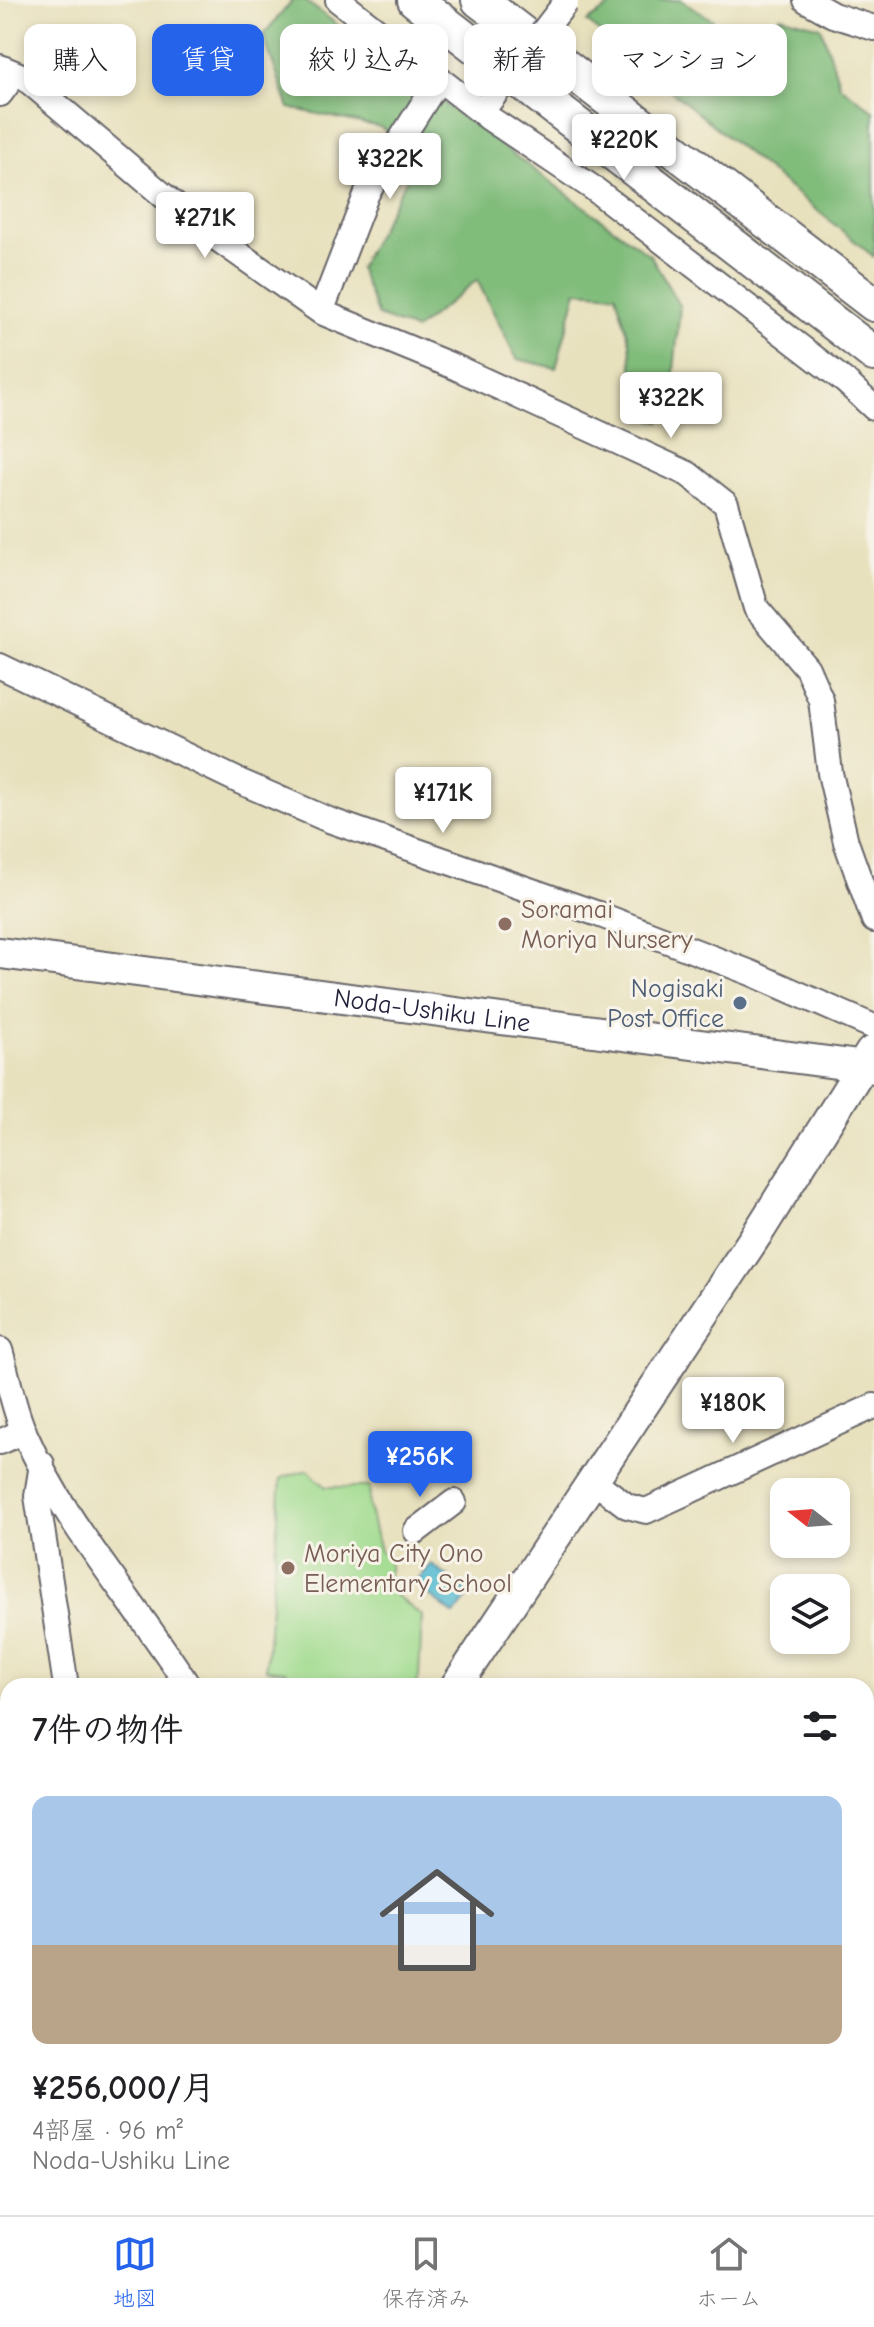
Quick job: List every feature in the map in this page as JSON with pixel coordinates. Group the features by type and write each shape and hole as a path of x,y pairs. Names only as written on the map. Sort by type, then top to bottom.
{"highway":[{"path":"415,0 874,354"},
{"path":"479,0 874,304"}],"main road":[{"name":"Noda-Ushiku Line","path":"0,953 870,1061 461,1678"}],"street":[{"path":"338,0 369,24"},
{"path":"806,0 833,15 874,28"},
{"path":"484,106 567,1"},
{"path":"0,94 8,71 198,225 321,312 455,367 688,474 726,504 756,608 807,668 821,700 830,773 846,842 874,920"},
{"path":"448,84 484,106 846,382 874,408"},
{"path":"321,312 367,193 428,96"},
{"path":"0,666 248,786 329,820 598,914 751,973 874,1027"},
{"path":"0,1350 24,1431 42,1464 96,1560 150,1626 183,1678"},
{"path":"591,1479 627,1506 646,1511 874,1406"},
{"path":"0,1442 24,1431"},
{"path":"42,1464 37,1496 65,1678"},
{"path":"416,1531 454,1502"}],"green space":[{"path":"293,0 304,0 337,24 280,24 280,83 264,34"},
{"path":"619,0 681,0 715,24 592,26 587,22"},
{"path":"780,16 821,27 840,86 874,111 874,257 677,96 787,96 787,24 777,24"},
{"path":"285,96 434,96 651,256 680,307 673,382 660,422 636,415 630,342 616,294 577,291 556,368 517,359 477,280 415,330 378,316 359,268 420,154 380,127 289,108"},
{"path":"307,1470 326,1487 370,1487 369,1506 380,1551 390,1557 388,1589 422,1616 418,1678 291,1678 286,1671 266,1669 281,1478"}],"water":[{"path":"431,1564 470,1594 454,1615 415,1584"}],"place":[{"name":"Soramai Moriya Nursery","path":"505,924"},
{"name":"Nogisaki Post Office","path":"740,1003"},
{"name":"Moriya City Ono Elementary School","path":"288,1568"}]}
